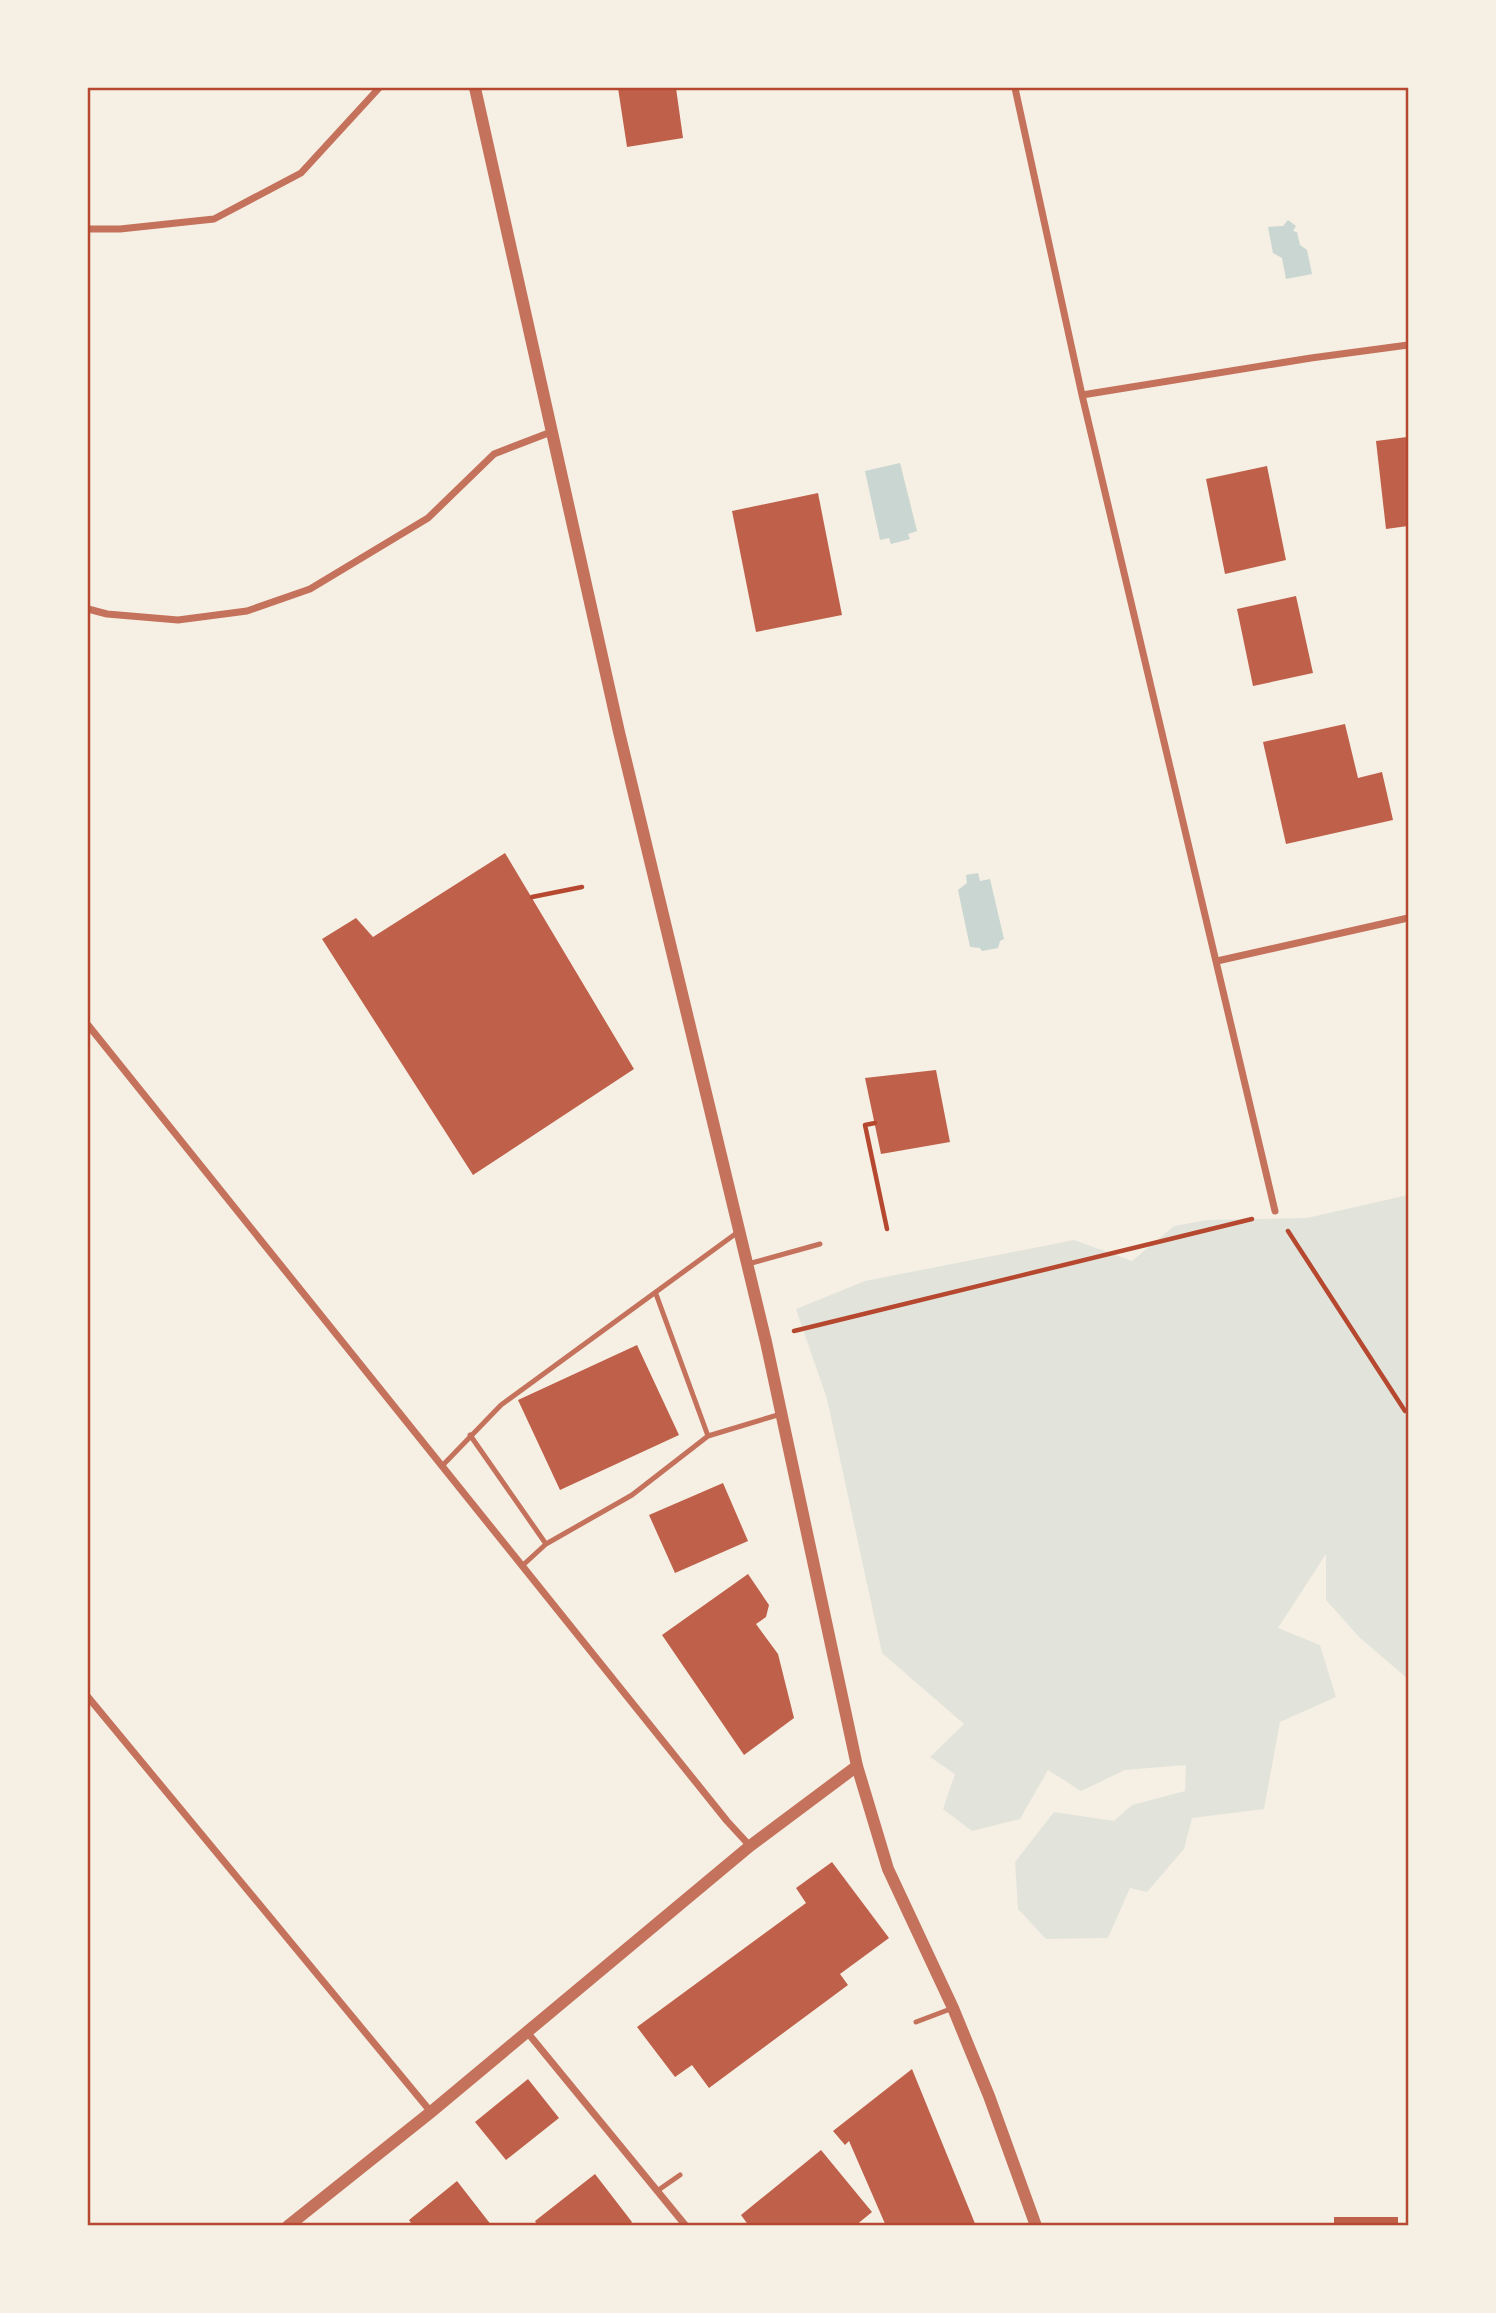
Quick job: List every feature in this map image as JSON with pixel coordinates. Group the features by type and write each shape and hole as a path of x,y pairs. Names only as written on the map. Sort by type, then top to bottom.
{"street":[{"path":"88,229 120,229 214,219 301,173 380,88"},
{"path":"475,88 619,732 700,1072 741,1230 857,1766 888,1869 953,2008 989,2095 1036,2225"},
{"path":"1015,88 1082,395 1275,1211"},
{"path":"1082,395 1409,345"},
{"path":"88,609 107,614 178,620 247,611 310,589 428,518 494,454 551,432"},
{"path":"1217,961 1409,918"},
{"path":"88,1025 727,1821 750,1846"},
{"path":"88,1697 431,2112"},
{"path":"288,2225 431,2112 750,1846 857,1766"},
{"path":"526,2031 686,2225"}],"lane":[{"path":"442,1466 500,1405 741,1230"},
{"path":"748,1264 820,1244"},
{"path":"656,1294 708,1436"},
{"path":"522,1566 546,1544 632,1495 708,1436 781,1414"},
{"path":"470,1435 546,1544"},
{"path":"916,2022 953,2008"},
{"path":"657,2191 680,2175"}],"path":[{"path":"532,897 582,887"},
{"path":"875,1123 865,1125 887,1229"},
{"path":"794,1331 1241,1223 1275,1211 1405,1411"}],"shaded area":[{"path":"1288,220 1296,226 1293,231 1297,232 1300,245 1307,250 1312,274 1286,279 1282,258 1273,253 1268,227 1283,226"},
{"path":"900,463 917,531 908,534 910,539 891,544 889,538 880,540 865,471"},
{"path":"978,873 980,881 990,879 1004,939 1000,941 998,948 982,951 980,948 970,947 958,890 967,883 966,875"},
{"path":"1408,1195 1408,1679 1359,1637 1326,1600 1326,1554 1278,1628 1320,1645 1336,1697 1280,1722 1264,1809 1192,1818 1184,1849 1147,1892 1130,1888 1108,1938 1046,1939 1018,1909 1015,1862 1054,1812 1114,1821 1132,1805 1185,1791 1186,1765 1125,1770 1081,1791 1048,1770 1020,1819 972,1831 943,1809 955,1774 930,1757 964,1724 882,1653 827,1399 796,1309 865,1281 1074,1240 1132,1261 1174,1226 1207,1220 1307,1218"}],"building":[{"path":"618,88 676,88 683,138 627,147"},
{"path":"1407,437 1408,526 1386,529 1376,441"},
{"path":"1267,466 1286,560 1225,574 1206,479"},
{"path":"818,493 842,615 756,632 732,511"},
{"path":"1296,596 1313,673 1253,686 1237,609"},
{"path":"1345,724 1358,778 1382,772 1393,820 1286,844 1263,742"},
{"path":"505,853 634,1069 473,1175 322,939 356,918 373,937"},
{"path":"936,1070 950,1142 881,1154 865,1078"},
{"path":"637,1345 679,1435 560,1490 518,1400"},
{"path":"723,1483 748,1541 675,1573 649,1515"},
{"path":"748,1574 769,1605 766,1617 756,1624 778,1654 794,1718 744,1755 662,1635"},
{"path":"832,1862 889,1938 840,1974 848,1985 709,2088 692,2065 675,2077 637,2027 806,1903 796,1888"},
{"path":"912,2069 976,2226 886,2226 849,2141 845,2145 833,2131"},
{"path":"528,2079 559,2118 506,2160 475,2122"},
{"path":"821,2150 872,2212 855,2226 749,2226 741,2215"},
{"path":"595,2174 632,2222 628,2226 538,2226 535,2221"},
{"path":"457,2181 492,2226 413,2226 409,2220"},
{"path":"1334,2217 1398,2217 1398,2226 1334,2226"}]}
